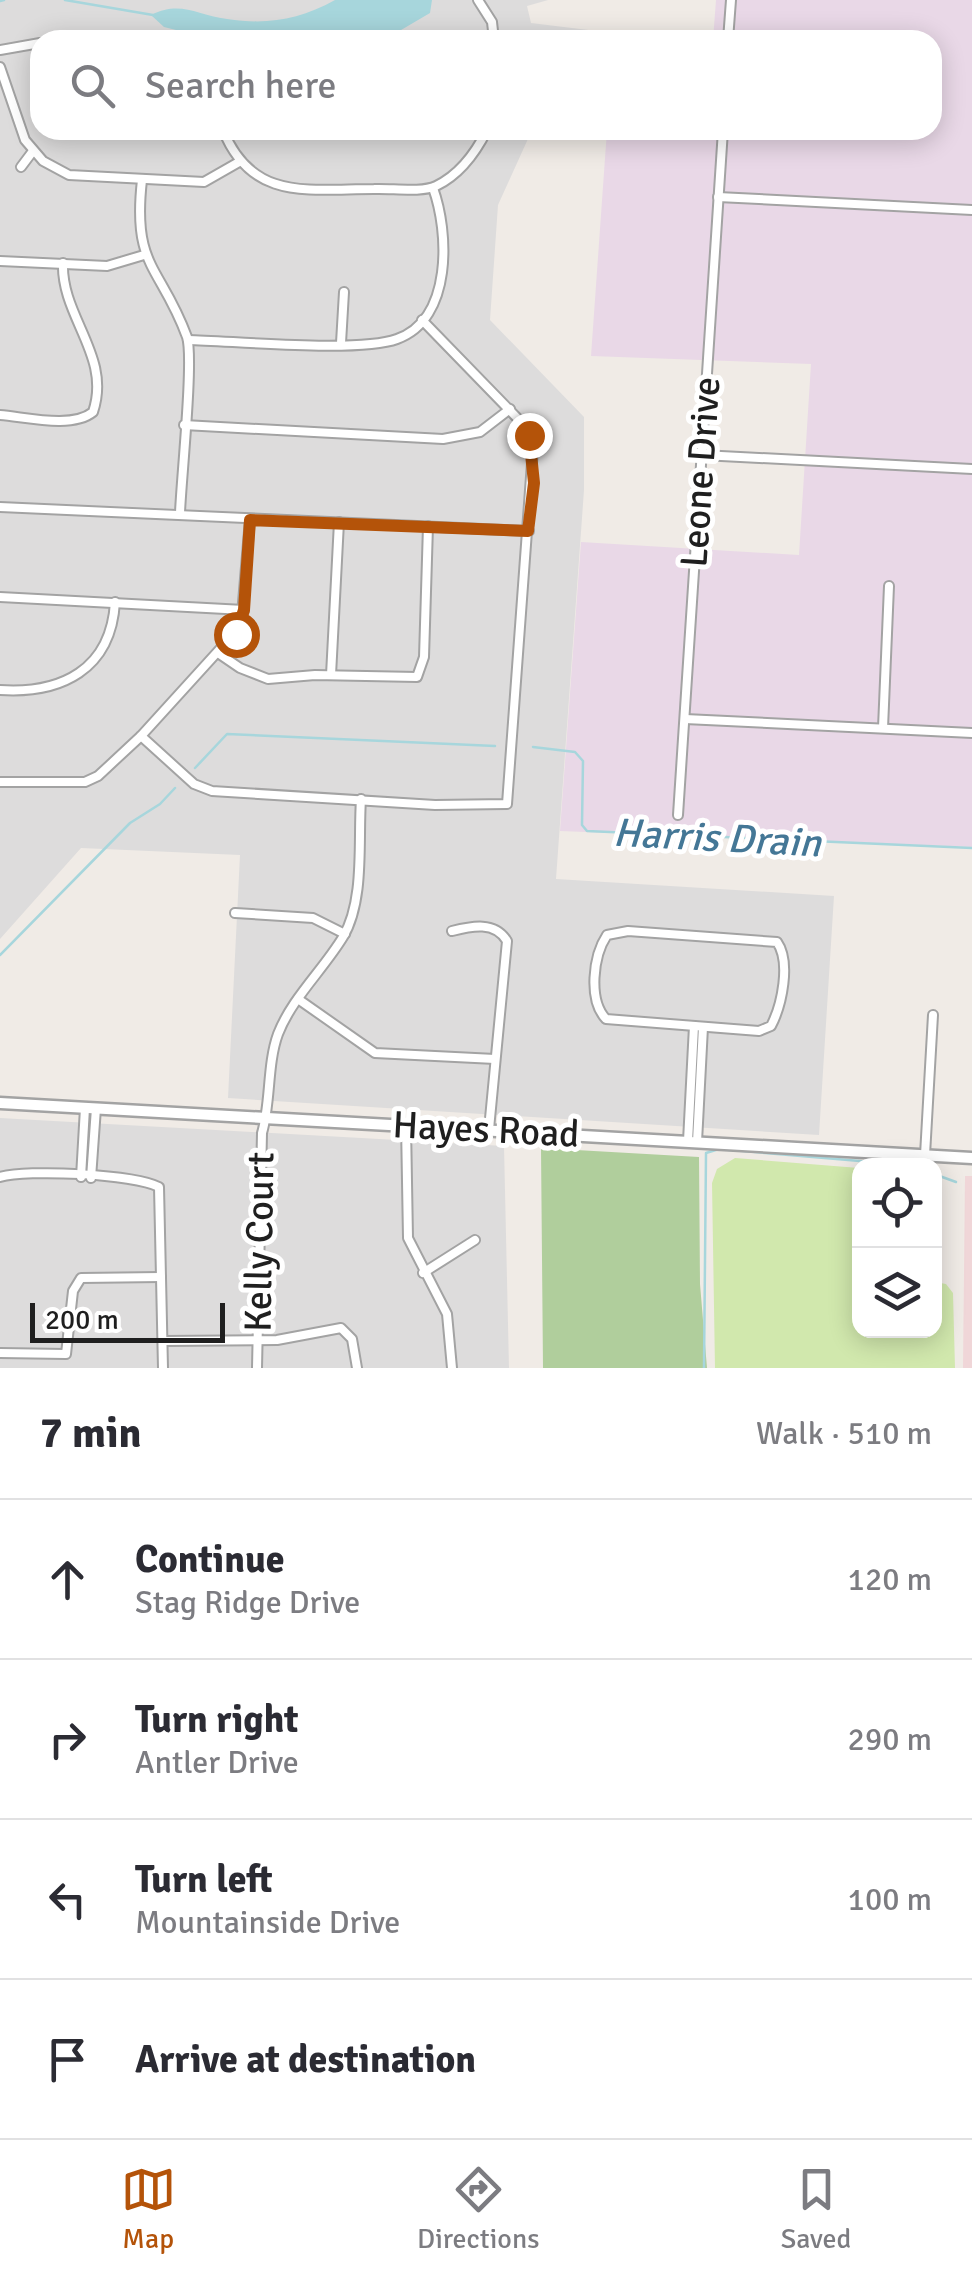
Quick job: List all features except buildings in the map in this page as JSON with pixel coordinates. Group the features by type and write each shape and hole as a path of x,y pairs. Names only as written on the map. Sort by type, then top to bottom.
{"street":[{"path":"729,30 731,0"},
{"path":"482,1 493,30"},
{"path":"0,50 30,45"},
{"path":"0,67 19,128 33,151 68,174 204,182 239,162"},
{"path":"228,140 239,162 267,182 289,188 434,188 466,163 481,140"},
{"name":"Leone Drive","path":"678,814 722,140"},
{"path":"21,167 33,151"},
{"path":"142,180 138,213 144,255 188,340 180,513"},
{"path":"188,340 385,343 402,337 422,320 442,274 443,215 434,188"},
{"path":"718,196 972,210"},
{"path":"0,261 107,266 144,255"},
{"path":"0,415 83,418 93,412 96,368 64,295 63,263"},
{"path":"342,343 344,292"},
{"path":"141,736 194,784 212,791 507,804 533,449 523,424 422,320"},
{"path":"184,425 444,439 480,432 510,409"},
{"path":"702,455 972,469"},
{"path":"0,507 528,531"},
{"path":"0,782 85,782 98,776 141,736 236,634 244,610 250,520"},
{"path":"331,675 339,522"},
{"path":"218,652 240,668 268,679 331,675 410,679 422,670 424,658 428,526"},
{"path":"883,728 889,586"},
{"path":"0,597 244,610"},
{"path":"0,690 49,689 72,679 102,650 114,622 116,602"},
{"path":"685,719 972,732"},
{"path":"235,913 312,918 344,934 354,909 362,799"},
{"path":"452,931 485,926 502,933 507,942 489,1129"},
{"path":"628,931 766,938 777,942 784,961 775,1019 759,1031 699,1027 606,1019 597,1008 596,971 607,935 628,931"},
{"name":"Kelly Court","path":"257,1368 256,1227 276,1038 344,934"},
{"path":"298,999 375,1053 495,1058"},
{"path":"925,1155 933,1016"},
{"path":"693,1142 699,1027"},
{"name":"Hayes Road","path":"0,1103 972,1158"},
{"path":"86,1177 91,1108"},
{"path":"406,1125 407,1231 423,1274 447,1314 452,1368"},
{"path":"0,1176 86,1177 156,1185 162,1198 163,1368"},
{"path":"423,1274 475,1240"},
{"path":"0,1353 66,1354 73,1291 81,1278 161,1277"},
{"path":"163,1342 256,1341 341,1328 352,1338 356,1368"}],"shaded area":[{"path":"0,0 548,0 527,6 531,23 588,30 30,30 30,140 527,140 498,205 490,320 584,417 584,490 556,879 834,896 819,1135 228,1098 240,855 81,848 0,939"},
{"path":"716,0 972,0 972,847 560,831 581,542 799,555 811,364 591,356 606,140 942,140 942,30 714,30"},
{"path":"0,1118 504,1146 509,1368 0,1368"},
{"path":"965,1176 972,1176 972,1368 963,1368"}],"green space":[{"path":"541,1148 699,1157 700,1284 707,1368 543,1368"},
{"path":"735,1158 852,1167 852,1338 942,1338 942,1283 946,1284 953,1293 955,1368 715,1368 712,1183 717,1169"}],"water":[{"path":"335,0 432,0 430,13 401,30 176,30 164,27 151,15 180,9 227,19 269,21 309,12"}],"waterway":[{"path":"0,1 4,0"},
{"path":"65,0 153,15"},
{"name":"Harris Drain","path":"195,768 227,734 495,746"},
{"name":"Harris Drain","path":"533,747 575,752 583,761 582,825 587,831 972,848"},
{"name":"Harris Drain","path":"0,955 130,823 160,804 175,788"},
{"path":"704,1368 706,1153 719,1149 852,1160"},
{"path":"942,1177 956,1182"}],"route":[{"path":"236,634 244,610 250,520 528,531 534,483 529,435"}]}
